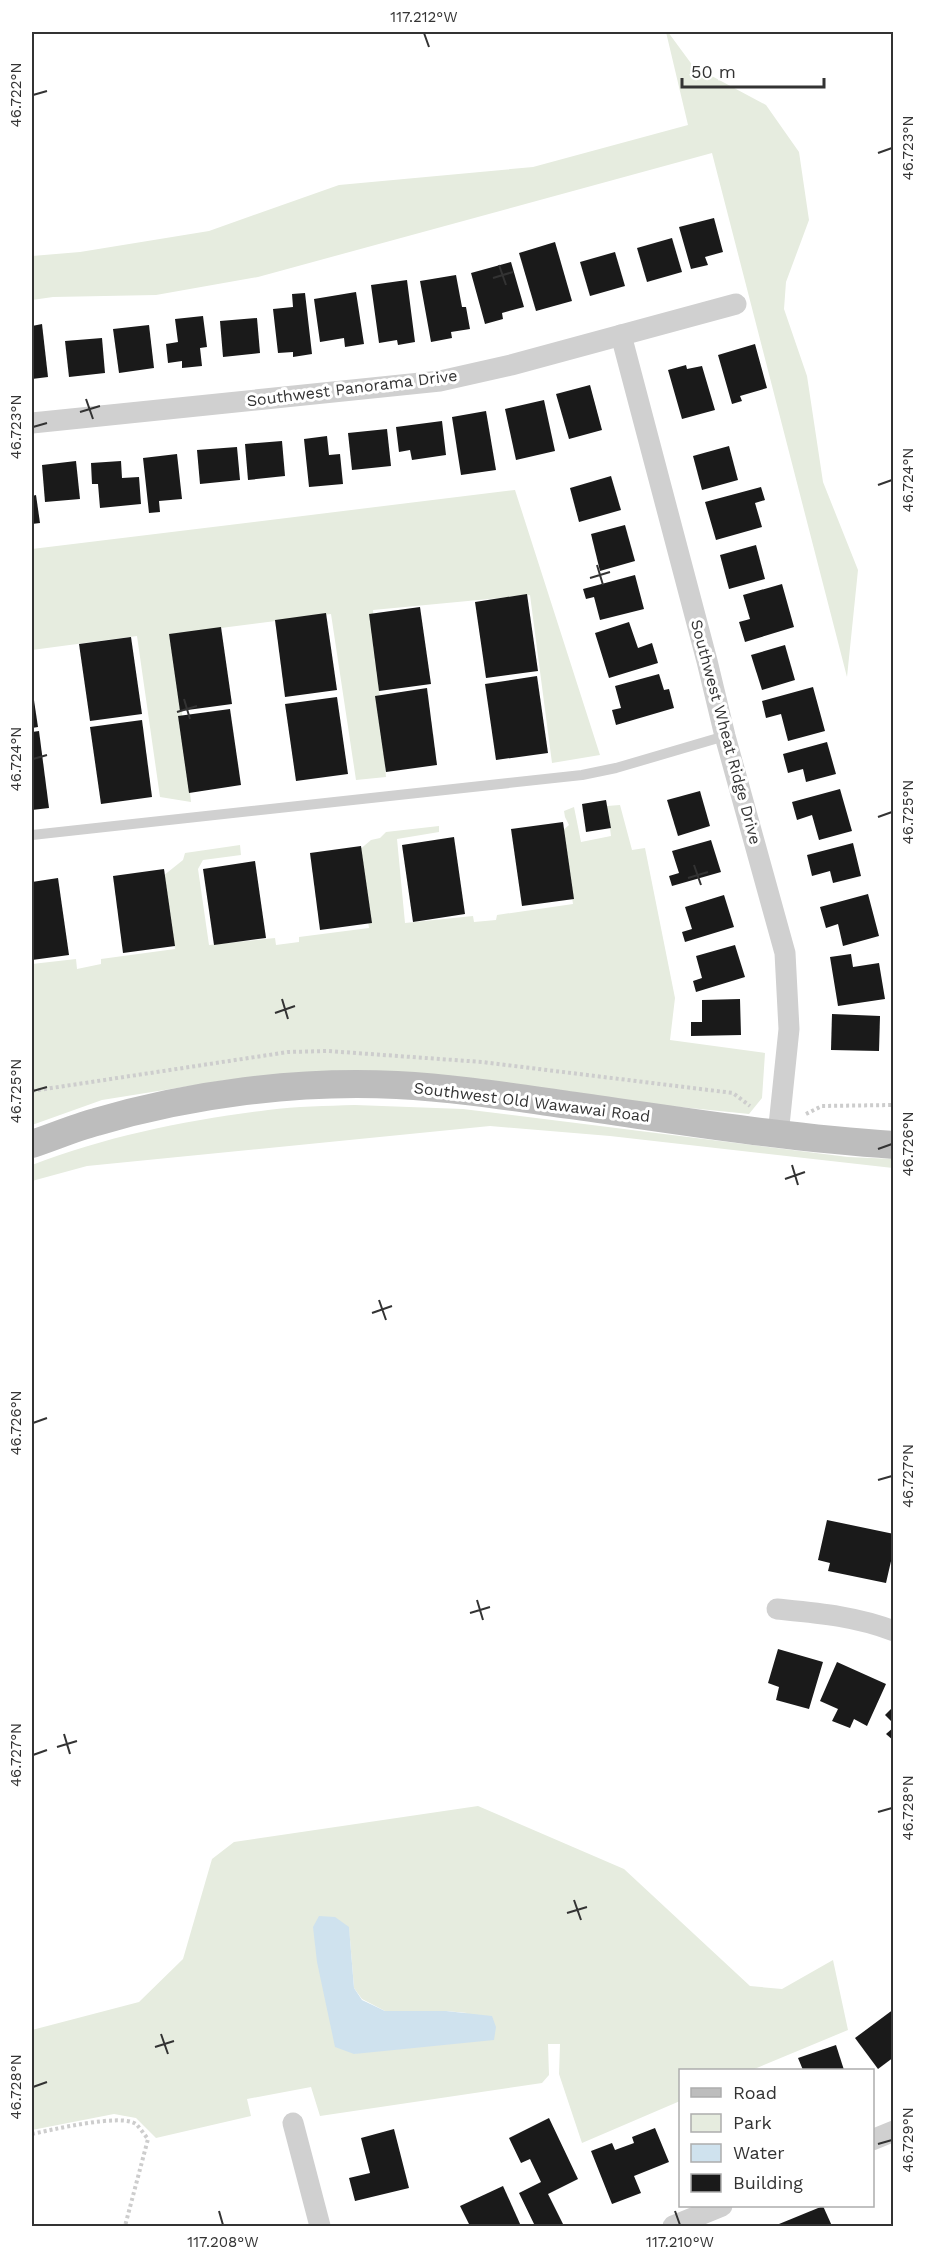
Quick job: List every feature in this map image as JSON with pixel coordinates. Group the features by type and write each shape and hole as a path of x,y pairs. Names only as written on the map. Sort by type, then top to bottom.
{"main road":[{"name":"Southwest Old Wawawai Road","path":"32,1144 96,1122 172,1104 320,1085 396,1085 475,1092 778,1135 894,1145"}],"street":[{"name":"Southwest Panorama Drive","path":"32,423 440,381 511,365 736,304"},
{"name":"Southwest Wheat Ridge Drive","path":"621,335 725,736 785,953 789,1029 778,1135"},
{"path":"777,1609 840,1615 874,1623 894,1631"},
{"path":"293,2123 320,2226"},
{"path":"874,2140 894,2131"},
{"path":"673,2226 717,2207"}],"lane":[{"path":"32,835 582,775 616,768 725,736"}],"path":[{"path":"801,1116 822,1106 894,1105"},
{"path":"32,2134 68,2126 120,2120 135,2123 148,2139 125,2226"}],"green space":[{"path":"666,32 693,66 766,105 799,152 809,220 786,282 784,309 807,376 823,482 858,570 847,677 712,153 258,277 156,295 53,297 32,300 32,256 80,252 209,231 339,185 533,167 688,125"},
{"path":"515,490 600,755 552,763 530,595 373,610 386,777 356,780 331,614 174,634 191,802 160,797 137,636 32,650 32,549"},
{"path":"620,805 632,850 645,848 675,998 670,1040 765,1053 762,1098 749,1114 670,1106 227,1080 102,1100 32,1125 32,964 76,959 77,969 101,964 101,959 175,949 163,876 183,860 185,853 240,845 241,855 203,860 198,869 209,945 275,938 276,945 299,942 299,937 369,928 358,851 371,840 380,838 386,832 439,826 439,832 397,839 405,923 473,916 474,922 496,920 497,915 573,904 562,831 569,825 564,811 574,807 581,842 611,836 607,806"},
{"path":"355,1105 463,1109 848,1157 894,1159 893,1168 610,1136 490,1126 87,1166 32,1181 32,1165 148,1130 268,1110"},
{"path":"478,1806 624,1869 750,1986 782,1989 833,1960 848,2030 754,2069 679,2069 679,2101 582,2143 559,2074 560,2044 548,2044 549,2075 542,2083 320,2116 311,2087 247,2099 251,2116 156,2138 136,2118 114,2114 32,2130 32,2030 139,2002 183,1959 212,1859 234,1842","holes":["349,1927 354,1988 362,1999 385,2011 467,2013 354,2054"]}],"water":[{"path":"319,1916 335,1917 349,1927 354,1988 362,2000 385,2011 446,2011 492,2016 496,2027 494,2040 354,2054 335,2047 317,1962 313,1927"}],"building":[{"path":"714,218 723,252 705,257 708,265 691,269 679,227"},
{"path":"672,238 682,272 647,282 637,248"},
{"path":"555,242 572,301 536,311 519,253"},
{"path":"615,252 625,286 590,296 580,262"},
{"path":"511,262 524,307 502,313 503,319 485,324 471,273"},
{"path":"456,275 462,307 466,307 470,329 451,332 452,338 431,342 420,281"},
{"path":"407,280 415,342 398,345 397,340 379,343 371,285"},
{"path":"356,292 364,344 345,347 344,338 320,342 314,299"},
{"path":"305,293 312,354 293,357 293,352 278,353 273,309 293,307 292,294"},
{"path":"203,316 207,347 200,348 202,366 182,368 182,361 168,363 166,344 178,342 175,319"},
{"path":"257,318 260,353 223,357 220,321"},
{"path":"42,324 48,377 32,379 32,326"},
{"path":"149,325 154,368 119,373 113,329"},
{"path":"102,338 105,373 69,377 65,341"},
{"path":"755,344 767,388 740,396 742,401 732,404 718,355"},
{"path":"686,365 687,369 702,366 715,410 682,419 668,370"},
{"path":"590,385 602,430 569,439 556,394"},
{"path":"544,400 555,451 516,460 505,409"},
{"path":"486,411 496,470 461,475 452,417"},
{"path":"442,421 446,455 412,460 410,450 399,452 396,427"},
{"path":"387,429 391,466 352,470 348,433"},
{"path":"327,436 329,455 340,454 343,484 309,487 304,439"},
{"path":"282,441 285,476 248,480 245,444"},
{"path":"729,446 738,480 702,490 693,456"},
{"path":"237,447 240,480 200,484 197,450"},
{"path":"177,454 182,499 159,501 160,512 149,513 143,458"},
{"path":"76,461 80,499 45,502 42,465"},
{"path":"121,461 122,478 139,477 141,504 100,508 98,484 92,484 91,463"},
{"path":"611,476 621,510 579,522 570,488"},
{"path":"761,487 765,500 755,503 762,527 716,540 705,502"},
{"path":"36,495 40,523 32,524 32,496"},
{"path":"625,525 635,561 600,571 591,534"},
{"path":"756,545 765,579 729,589 720,555"},
{"path":"635,575 644,609 600,620 594,597 586,599 583,589"},
{"path":"782,584 794,627 745,642 739,622 750,619 743,595"},
{"path":"527,594 538,671 486,678 475,602"},
{"path":"420,607 431,684 379,691 369,614"},
{"path":"326,613 337,690 285,697 275,620"},
{"path":"629,622 638,648 652,643 658,663 609,678 595,633"},
{"path":"221,627 232,704 180,711 169,634"},
{"path":"131,637 142,714 90,721 79,644"},
{"path":"785,645 795,680 762,690 751,655"},
{"path":"659,674 664,690 669,689 674,708 616,725 612,710 621,708 615,686"},
{"path":"537,676 548,753 496,760 485,684"},
{"path":"32,687 38,727 32,728"},
{"path":"813,687 825,731 788,741 781,714 766,718 762,701"},
{"path":"427,688 437,765 386,772 375,696"},
{"path":"337,697 348,774 296,781 285,704"},
{"path":"230,709 241,785 189,793 178,716"},
{"path":"142,720 152,797 101,804 90,727"},
{"path":"39,731 49,808 32,810 32,732"},
{"path":"827,742 836,774 806,782 803,769 788,773 783,754"},
{"path":"840,789 852,831 819,840 812,815 797,820 792,802"},
{"path":"700,791 710,826 678,836 667,800"},
{"path":"606,800 611,828 586,832 582,804"},
{"path":"563,822 574,899 522,906 511,829"},
{"path":"454,837 465,914 413,922 402,845"},
{"path":"711,840 721,872 672,886 669,876 679,873 672,851"},
{"path":"853,843 861,876 833,883 830,871 812,876 807,855"},
{"path":"361,846 372,923 320,930 310,853"},
{"path":"255,861 266,938 214,945 203,869"},
{"path":"164,869 175,946 123,953 113,876"},
{"path":"58,878 69,955 32,960 32,882"},
{"path":"868,894 879,936 843,946 838,924 826,928 820,907"},
{"path":"724,895 734,927 685,942 682,932 692,929 685,907"},
{"path":"735,945 745,977 696,992 693,981 702,978 696,956"},
{"path":"851,954 853,967 879,963 885,999 838,1006 830,957"},
{"path":"740,999 741,1035 691,1036 691,1022 702,1022 702,1000"},
{"path":"832,1014 880,1016 879,1051 831,1050"},
{"path":"827,1520 894,1534 894,1548 886,1583 828,1571 830,1563 818,1560"},
{"path":"778,1649 823,1662 809,1709 776,1700 779,1687 768,1683"},
{"path":"837,1662 886,1684 867,1726 854,1719 850,1728 832,1721 838,1709 820,1701"},
{"path":"894,1706 894,1724 885,1715"},
{"path":"894,1727 894,1741 886,1734"},
{"path":"894,2009 894,2057 878,2069 855,2038"},
{"path":"836,2045 844,2069 803,2069 798,2058"},
{"path":"549,2118 578,2179 548,2194 564,2226 535,2226 519,2193 541,2182 530,2159 521,2163 509,2138"},
{"path":"655,2128 669,2162 634,2176 641,2193 612,2204 591,2151 612,2143 615,2150 634,2143 632,2137"},
{"path":"394,2129 409,2188 355,2201 349,2178 370,2173 361,2138"},
{"path":"503,2186 521,2226 470,2226 460,2206"},
{"path":"823,2207 832,2226 780,2226 779,2224"}]}
